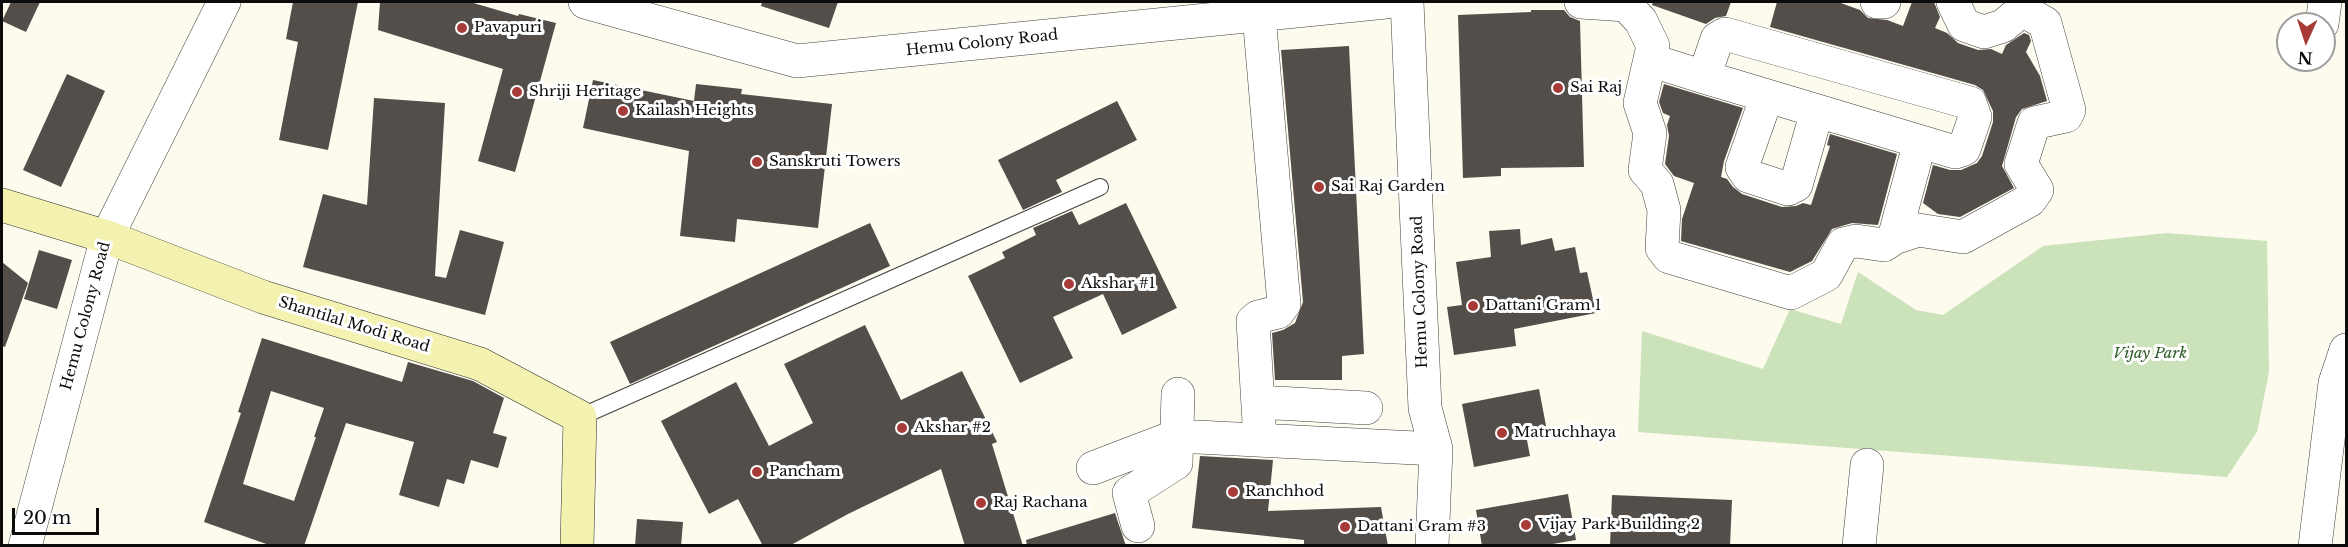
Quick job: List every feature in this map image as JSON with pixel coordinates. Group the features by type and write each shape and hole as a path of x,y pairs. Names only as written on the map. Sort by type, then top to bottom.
{"street":[{"name":"Hemu Colony Road","path":"25,546 107,237 224,2"},
{"name":"Hemu Colony Road","path":"585,2 797,61 1386,2"},
{"name":"Hemu Colony Road","path":"1407,2 1425,408 1436,449 1432,546"},
{"path":"1581,2 1626,5 1646,11 1653,46 1640,103 1650,133 1645,170 1657,184 1664,210 1662,248 1669,257 1791,293 1826,275 1842,244 1856,241 1884,245 1894,238 1918,230 1963,237 2030,200 2037,190 2021,164 2034,123 2066,116 2069,110 2045,24 2022,10 2003,26 1984,32 1964,25 1953,2"},
{"path":"1877,2 1884,2"},
{"path":"1259,15 1284,304 1278,312 1258,317 1253,321 1260,440"},
{"path":"1650,60 1704,77 1955,152 1964,149 1975,117 1970,103 1725,34 1717,39 1704,77"},
{"path":"1767,96 1742,167 1748,176 1788,189 1796,186 1817,111"},
{"path":"1894,238 1920,142"},
{"name":"Shantilal Modi Road","path":"2,205 107,237 263,297 480,364 580,417"},
{"path":"2315,546 2335,383 2346,350"},
{"path":"1138,526 1129,493 1176,463 1178,394"},
{"path":"1258,402 1366,408"},
{"path":"577,546 580,417"},
{"path":"1093,468 1177,436 1436,449"},
{"path":"1859,546 1867,465"}],"lane":[{"path":"580,417 1100,187"}],"green space":[{"name":"Vijay Park","path":"2167,233 2267,241 2269,372 2257,432 2227,477 1638,432 1642,331 1763,369 1790,309 1841,324 1858,272 1916,310 1943,315 2043,246"}],"building":[{"path":"11,2 40,2 26,32 2,21"},
{"path":"293,2 358,2 328,150 279,140 298,42 286,39"},
{"path":"380,2 470,2 518,16 519,14 556,23 515,172 478,161 503,69 378,30"},
{"path":"762,2 838,2 829,28 761,6"},
{"path":"1653,2 1731,2 1726,16 1715,18 1706,24 1652,5"},
{"path":"1777,2 1838,2 1860,10 1868,18 1887,20 1903,26 1912,2 1934,2 1940,17 1935,28 1947,33 1958,43 1978,50 1991,49 2002,54 2006,45 2024,33 2029,35 2031,41 2026,52 2040,76 2047,101 2022,109 2016,117 2002,166 2014,188 1960,217 1938,214 1923,203 1933,165 1950,170 1961,170 1977,163 1982,156 1993,122 1993,111 1983,90 1975,85 1770,27"},
{"path":"1531,10 1564,10 1570,17 1580,21 1584,167 1501,168 1501,176 1463,178 1458,15 1531,12"},
{"name":"Sai Raj Garden","path":"1349,46 1364,354 1342,356 1342,380 1275,380 1272,333 1295,323 1303,302 1281,50"},
{"path":"67,74 105,91 61,187 23,170"},
{"name":"Sanskruti Towers","path":"593,80 694,101 696,84 742,89 741,94 832,104 818,228 737,219 735,242 680,236 689,151 583,128"},
{"path":"1664,84 1743,108 1724,161 1721,177 1727,179 1742,194 1782,207 1803,203 1811,205 1830,146 1827,145 1830,134 1897,154 1878,225 1852,223 1832,229 1812,261 1790,272 1681,241 1682,219 1694,183 1674,176 1665,164 1669,136 1667,125 1670,116 1663,113 1659,102"},
{"path":"374,98 445,103 435,276 446,278 460,230 504,242 485,315 303,267 323,194 367,205"},
{"path":"1117,101 1137,140 1056,180 1062,192 1023,210 998,160"},
{"name":"Akshar #1","path":"1126,203 1177,308 1122,335 1103,294 1053,317 1073,358 1020,383 968,276 1005,258 1002,252 1036,235 1033,228 1072,211 1079,225"},
{"path":"870,223 890,266 630,384 610,342"},
{"path":"1520,229 1521,245 1552,238 1555,251 1575,247 1580,273 1587,272 1596,313 1514,329 1516,346 1454,355 1447,307 1462,305 1456,262 1491,257 1489,231"},
{"path":"39,250 72,260 57,309 24,299"},
{"path":"2,262 28,283 5,347 2,346"},
{"path":"865,325 901,400 962,371 997,442 992,444 1023,546 965,546 941,469 848,514 789,546 763,546 738,499 709,514 661,421 736,382 769,446 813,423 784,364"},
{"path":"262,338 402,382 408,362 473,381 504,398 493,433 507,437 498,468 471,460 464,484 447,479 439,507 399,495 414,442 346,423 304,546 272,546 204,522 241,413 238,412","holes":["271,391 324,408 294,501 243,484"]},
{"name":"Matruchhaya","path":"1539,389 1547,431 1526,435 1530,456 1474,467 1462,404"},
{"path":"1200,456 1273,460 1268,511 1381,507 1388,546 1304,546 1304,540 1192,528"},
{"name":"Vijay Park Building 2","path":"1568,494 1576,540 1541,546 1482,546 1476,510"},
{"path":"1612,495 1732,500 1730,546 1610,546"},
{"path":"1115,513 1126,546 1027,546 1026,540"},
{"path":"637,519 683,522 681,546 635,546"}],"place":[{"name":"Pavapuri","path":"462,28"},
{"name":"Sai Raj","path":"1558,88"},
{"name":"Shriji Heritage","path":"517,92"},
{"name":"Kailash Heights","path":"623,111"},
{"name":"Sanskruti Towers","path":"757,162"},
{"name":"Sai Raj Garden","path":"1319,187"},
{"name":"Akshar #1","path":"1069,284"},
{"name":"Dattani Gram 1","path":"1473,306"},
{"name":"Akshar #2","path":"902,428"},
{"name":"Matruchhaya","path":"1502,433"},
{"name":"Pancham","path":"757,472"},
{"name":"Ranchhod","path":"1233,492"},
{"name":"Raj Rachana","path":"981,503"},
{"name":"Vijay Park Building 2","path":"1526,525"},
{"name":"Dattani Gram #3","path":"1345,527"}]}
